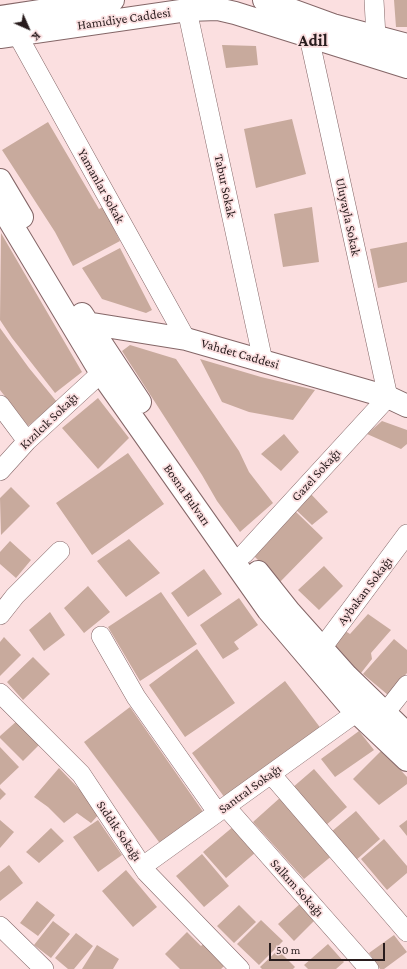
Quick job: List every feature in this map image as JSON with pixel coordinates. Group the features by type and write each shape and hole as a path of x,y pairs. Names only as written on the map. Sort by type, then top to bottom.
{"main road":[{"name":"Hamidiye Caddesi","path":"0,17 44,5 113,0"},
{"path":"264,0 333,25 407,45"},
{"name":"Hamidiye Caddesi","path":"8,35 187,10 218,10 235,13 407,67"},
{"path":"295,11 309,37"},
{"name":"Bosna Bulvarı","path":"0,180 52,268 79,321 100,373 268,610 357,712 407,760"},
{"name":"Bosna Bulvarı","path":"0,205 79,321 244,554 289,611 347,676 407,734"},
{"name":"Vahdet Caddesi","path":"79,321 186,339 388,397 407,406"}],"street":[{"path":"374,0 376,36"},
{"name":"Tabur Sokak","path":"187,10 264,361"},
{"name":"Yamanlar Sokak","path":"8,35 186,339"},
{"name":"Uluyayla Sokak","path":"309,37 388,397"},
{"name":"Kızılcık Sokağı","path":"0,471 27,441 100,373"},
{"name":"Gazel Sokağı","path":"244,554 388,397"},
{"path":"0,405 27,441"},
{"name":"Aybakan Sokağı","path":"322,648 407,534"},
{"path":"0,615 15,596 60,551"},
{"name":"Salkım Sokağı","path":"101,636 136,697 221,810 369,969"},
{"path":"385,713 407,686"},
{"name":"Sıddık Sokağı","path":"1,697 82,774 143,866 240,969"},
{"name":"Santral Sokağı","path":"143,866 357,712"},
{"path":"271,774 407,932"},
{"path":"0,926 44,969"}],"building":[{"path":"394,0 407,0 407,27 396,27"},
{"path":"222,45 256,46 258,65 226,68"},
{"path":"292,119 306,174 256,188 244,129"},
{"path":"48,122 99,209 103,207 120,241 73,266 55,232 2,150"},
{"path":"312,207 319,262 283,267 274,214"},
{"path":"1,233 82,372 55,393 12,338 0,320"},
{"path":"407,242 407,282 378,288 370,249"},
{"path":"120,248 152,310 146,313 102,299 82,268"},
{"path":"0,328 29,368 57,402 28,426 0,390"},
{"path":"130,345 176,359 239,451 249,472 273,503 240,532 217,501 202,475 122,351"},
{"path":"200,359 261,377 315,390 293,420 249,412 222,402"},
{"path":"98,398 129,438 98,469 62,428"},
{"path":"382,421 407,430 407,444 401,449 367,434"},
{"path":"284,434 299,452 281,471 261,454"},
{"path":"128,453 164,504 92,555 56,503"},
{"path":"11,487 30,506 1,535 0,498"},
{"path":"309,492 328,512 312,525 293,507"},
{"path":"295,511 323,538 280,582 253,555"},
{"path":"129,539 160,573 126,597 97,561"},
{"path":"10,541 31,560 16,578 0,564 0,552"},
{"path":"324,566 343,586 319,610 298,590"},
{"path":"204,569 222,594 188,617 171,593"},
{"path":"88,586 110,612 84,633 64,608"},
{"path":"161,592 197,644 140,681 108,627"},
{"path":"239,598 258,625 234,642 239,649 223,659 200,625"},
{"path":"50,612 65,635 44,651 29,630"},
{"path":"368,614 391,630 371,653 372,659 361,673 329,646 342,629 350,634"},
{"path":"4,637 21,655 0,676 0,642"},
{"path":"394,639 407,650 407,673 388,695 363,674"},
{"path":"197,649 235,703 185,737 149,685"},
{"path":"33,657 50,674 23,700 7,682"},
{"path":"285,681 322,730 225,798 192,753"},
{"path":"130,707 206,816 162,846 84,742"},
{"path":"18,720 40,744 23,761 0,738 0,736"},
{"path":"359,731 374,750 335,777 321,759"},
{"path":"0,747 19,767 0,785"},
{"path":"382,750 407,777 407,784 379,805 353,779"},
{"path":"59,768 101,812 91,823 77,813 64,823 48,807 34,797"},
{"path":"314,769 347,807 325,826 292,788"},
{"path":"0,788 6,794 0,800"},
{"path":"282,796 334,854 304,879 253,822"},
{"path":"356,811 380,839 355,861 331,832"},
{"path":"0,820 14,832 0,848"},
{"path":"98,820 122,855 98,872 73,837"},
{"path":"407,820 407,836 399,826"},
{"path":"234,826 256,852 226,878 203,852"},
{"path":"51,828 64,841 39,863 26,852"},
{"path":"384,839 407,866 407,873 387,890 361,859"},
{"path":"202,854 229,886 204,907 176,876"},
{"path":"9,865 23,883 0,901 0,872"},
{"path":"126,870 157,907 133,927 102,891"},
{"path":"37,901 55,915 38,936 20,923"},
{"path":"302,902 317,918 294,941 278,924"},
{"path":"239,905 256,922 234,943 217,926"},
{"path":"261,920 283,941 259,965 237,944"},
{"path":"53,921 70,934 51,958 34,945"},
{"path":"187,932 201,946 206,942 227,963 221,969 180,969 165,954"},
{"path":"76,933 93,946 74,969 68,969 55,958"},
{"path":"394,935 407,952 384,969 380,969 369,953"},
{"path":"328,944 344,962 336,969 308,969 304,965"},
{"path":"97,945 119,959 113,969 82,969"},
{"path":"278,950 295,967 293,969 262,969 260,967"}],"district":[{"name":"Adil","path":"313,41"}]}
